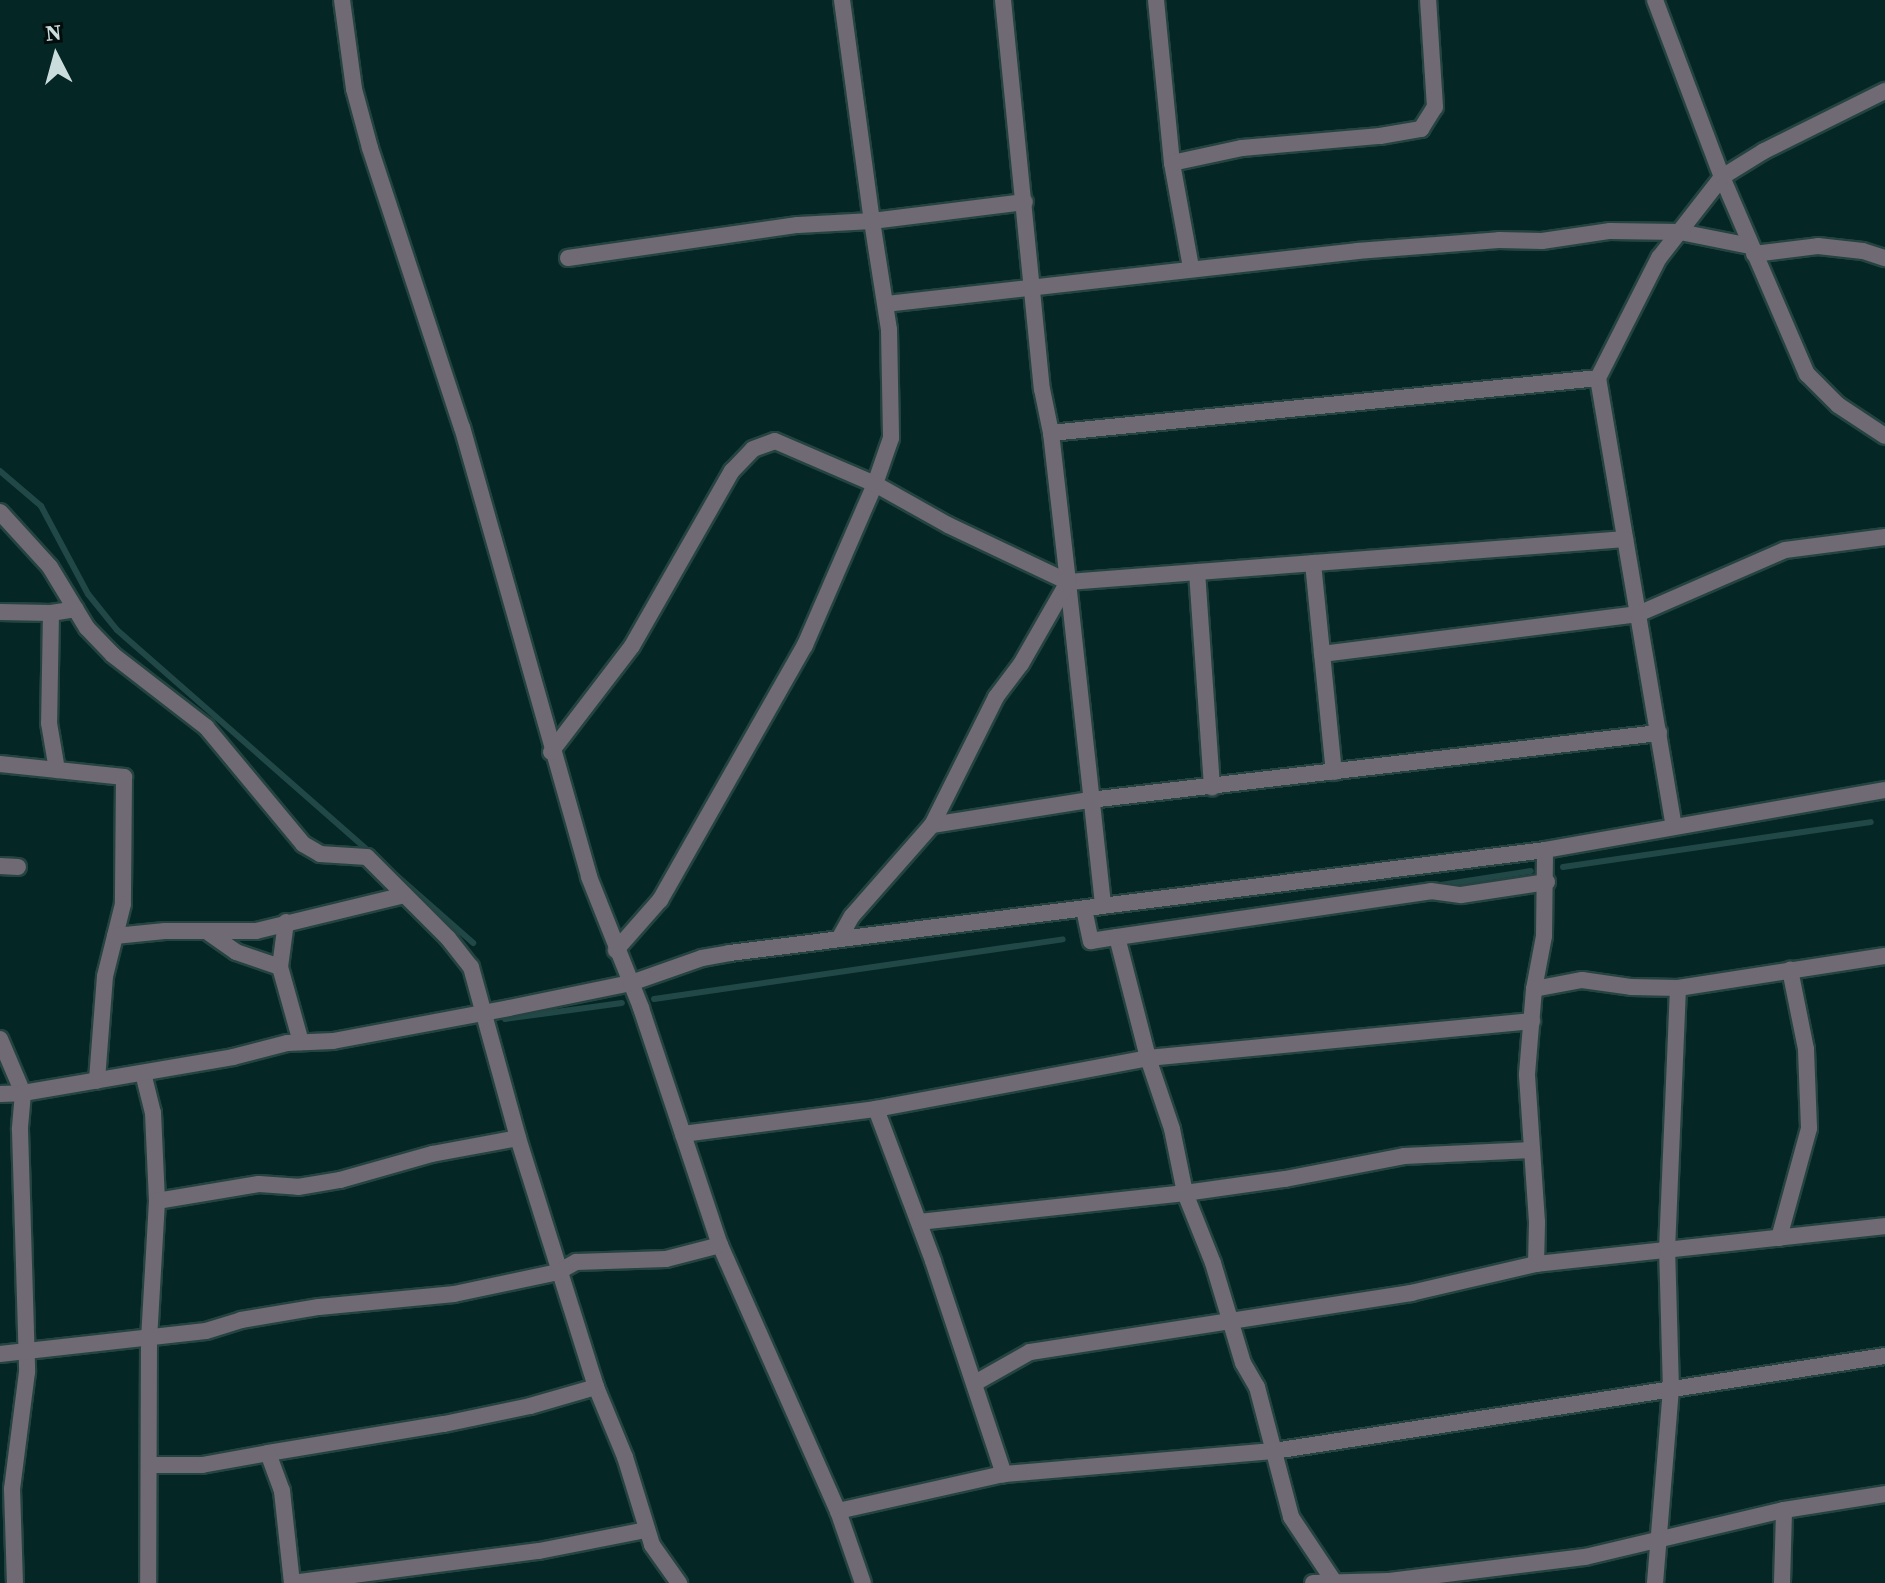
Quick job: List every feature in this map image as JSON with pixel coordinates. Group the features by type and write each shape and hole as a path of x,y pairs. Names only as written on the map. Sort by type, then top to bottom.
{"street":[{"path":"342,0 354,89 370,148 479,483 551,752 616,950 631,983 720,1245 838,1511 863,1583"},
{"path":"616,950 660,900 805,645 875,484 891,438 886,304 842,0"},
{"path":"1003,0 1042,389 1051,433 1103,906"},
{"path":"1156,0 1172,163 1191,268"},
{"path":"1172,163 1242,148 1380,136 1421,129 1435,107 1428,0"},
{"path":"1655,0 1722,177 1807,374 1838,405 1885,436"},
{"path":"1674,825 1598,378 1659,258 1722,177 1764,151 1885,91"},
{"path":"568,258 798,225 872,221 1025,202"},
{"path":"886,304 1357,251 1499,240 1542,241 1610,231 1680,232 1752,250 1818,246 1863,251 1885,258"},
{"path":"1051,433 1598,378"},
{"path":"551,752 632,646 732,471 753,449 775,441 875,484 948,525 1068,582 1625,539"},
{"path":"0,512 50,567 76,609 113,655 206,727 303,844 320,854 367,857 471,967 486,1011 518,1138 596,1387 625,1457 652,1545 679,1583"},
{"path":"1322,654 1638,614 1785,550 1885,537"},
{"path":"1313,563 1334,772"},
{"path":"1197,572 1212,787"},
{"path":"839,939 852,916 932,825 996,697 1021,664 1068,582"},
{"path":"0,612 51,613 76,609"},
{"path":"51,613 49,723 57,770"},
{"path":"932,825 1090,800 1659,733"},
{"path":"0,764 124,777 123,904 105,976 97,1081"},
{"path":"0,1094 97,1081 301,1042 333,1041 631,983 702,958 1545,850 1674,825 1885,793"},
{"path":"1536,1264 1527,1074 1534,989 1544,936 1545,850"},
{"path":"0,866 18,867"},
{"path":"1084,909 1091,941 1431,891 1461,895 1547,882"},
{"path":"115,936 165,931 256,931 405,895"},
{"path":"286,922 280,967 301,1042"},
{"path":"209,933 236,952 280,967"},
{"path":"1117,937 1148,1058 1172,1129 1185,1193 1213,1263 1243,1363 1257,1387 1291,1517 1333,1580"},
{"path":"1534,989 1582,980 1631,987 1678,988 1885,956"},
{"path":"1779,1238 1809,1128 1806,1049 1790,970"},
{"path":"1655,1583 1671,1390 1667,1250 1678,988"},
{"path":"683,1134 876,1109 1148,1058 1532,1021"},
{"path":"0,1039 23,1093 20,1130 27,1372 6,1489 15,1583"},
{"path":"143,1073 153,1113 157,1201 149,1338 148,1583"},
{"path":"876,1109 919,1222 1004,1474"},
{"path":"157,1201 259,1184 298,1187 340,1180 432,1154 518,1138"},
{"path":"919,1222 1185,1193 1285,1179 1404,1156 1532,1150"},
{"path":"975,1383 1030,1352 1411,1293 1536,1264 1885,1226"},
{"path":"0,1354 206,1331 241,1320 319,1307 454,1294 558,1272 576,1262 666,1259 720,1245"},
{"path":"838,1511 1004,1474 1274,1451 1885,1356"},
{"path":"150,1465 202,1465 444,1424 596,1387"},
{"path":"268,1453 282,1491 292,1583 539,1551 646,1530"},
{"path":"1313,1583 1333,1580 1389,1581 1585,1557 1659,1537 1784,1510 1885,1494"},
{"path":"1782,1583 1784,1510"}],"waterway":[{"path":"0,471 41,506 88,594 117,630 372,854"},
{"path":"1563,867 1871,822"},
{"path":"1434,886 1531,871"},
{"path":"396,875 473,943"},
{"path":"654,999 1063,939"},
{"path":"505,1019 622,1003"}]}
